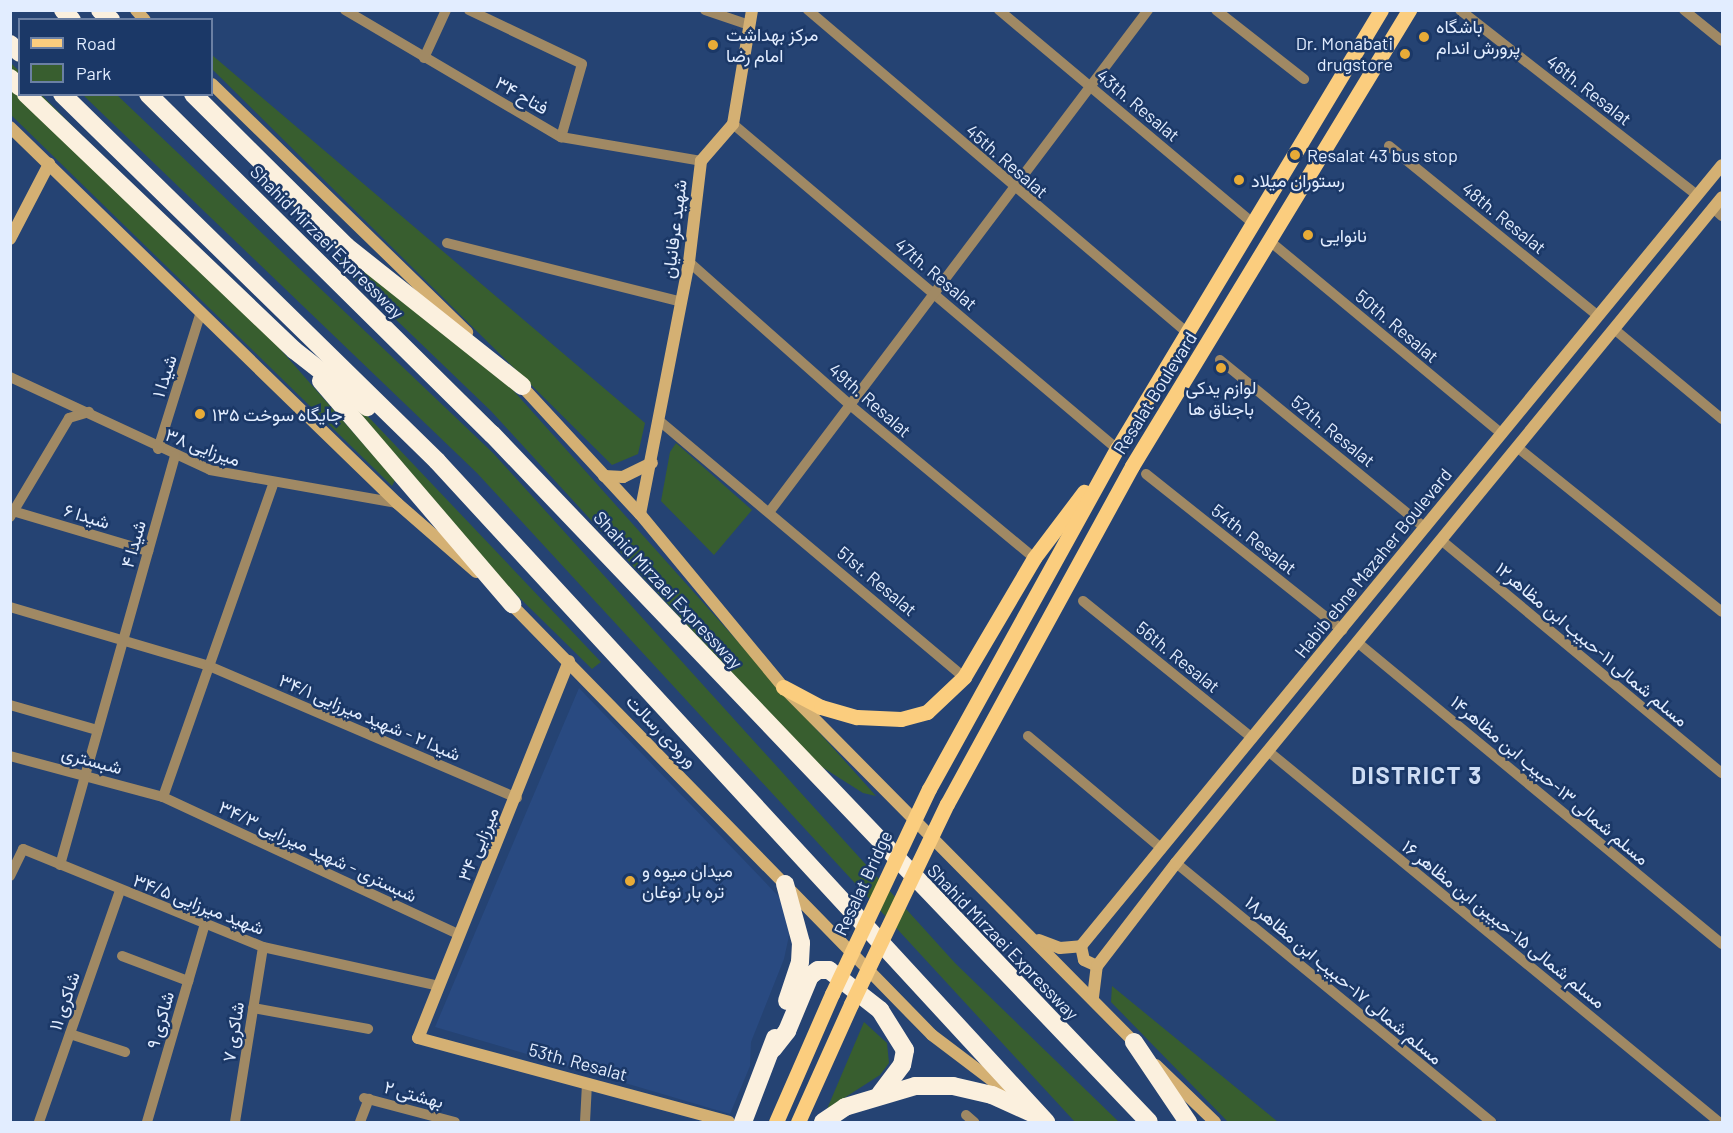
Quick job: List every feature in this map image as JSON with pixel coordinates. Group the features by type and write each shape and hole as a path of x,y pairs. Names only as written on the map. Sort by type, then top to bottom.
{"highway":[{"path":"28,96 73,142 294,350 437,461"},
{"path":"64,96 437,461 1044,1120"},
{"name":"Shahid Mirzaei Expressway","path":"150,96 492,434 1149,1122"},
{"path":"195,96 346,246 522,386"},
{"path":"294,350 512,604"},
{"path":"742,1122 773,1049 800,963 798,920 785,884"},
{"path":"773,1049 787,1031 810,976 818,970 830,970 880,1010 905,1050 902,1065 880,1094"},
{"path":"1134,1042 1188,1122"},
{"path":"823,1122 845,1107 880,1094 915,1086 953,1086 992,1095 1044,1120"}],"main road":[{"name":"Resalat Boulevard","path":"929,789 1117,449 1381,10"},
{"name":"Resalat Boulevard","path":"798,1122 946,804 1132,466 1272,243 1409,10"},
{"path":"1336,86 1356,100"},
{"path":"783,687 838,713 901,719 935,707 964,676 1034,558 1117,449"},
{"name":"Resalat Bridge","path":"776,1122 832,994 929,789"}],"street":[{"name":"فتاح ۳۴","path":"345,10 561,136 701,161"},
{"path":"424,58 446,10"},
{"path":"469,10 582,64 561,136"},
{"path":"705,10 749,25"},
{"path":"733,124 752,10"},
{"name":"45th. Resalat","path":"808,10 1014,188 1188,333"},
{"name":"43th. Resalat","path":"999,10 1254,224"},
{"path":"770,511 1148,10"},
{"path":"1216,10 1305,79"},
{"name":"46th. Resalat","path":"1460,10 1697,195"},
{"path":"1684,10 1722,41"},
{"path":"213,85 522,386 640,514 783,687 1094,997 1134,1042 1215,1122"},
{"name":"شهید عرفانیان","path":"640,514 662,423 689,262 701,161 733,124"},
{"name":"47th. Resalat","path":"733,124 1117,449"},
{"name":"ورودی رسالت","path":"10,127 397,503 512,604 932,1035 1044,1120"},
{"name":"48th. Resalat","path":"1389,146 1598,316"},
{"path":"10,239 49,164"},
{"name":"Habib ebne Mazaher Boulevard","path":"1081,946 1722,165"},
{"path":"1697,195 1718,212"},
{"name":"Habib ebne Mazaher Boulevard","path":"1097,966 1176,863 1614,329 1718,212 1722,197"},
{"path":"447,243 682,302"},
{"name":"50th. Resalat","path":"1272,243 1502,434"},
{"name":"49th. Resalat","path":"689,262 850,405 1034,558"},
{"name":"شیدا ۱","path":"158,449 201,312"},
{"path":"1614,329 1722,419"},
{"name":"52th. Resalat","path":"1220,360 1425,528"},
{"name":"میرزایی ۳۸","path":"10,377 89,412 175,456 273,484 397,503"},
{"path":"13,514 69,418 89,412"},
{"name":"51st. Resalat","path":"662,423 770,511 964,676"},
{"path":"1518,447 1722,612"},
{"name":"شیدا ۴","path":"60,865 175,456"},
{"path":"604,476 623,477 652,463"},
{"name":"54th. Resalat","path":"1146,474 1342,630"},
{"path":"164,797 273,484"},
{"name":"شیدا ۶","path":"13,514 148,551"},
{"name":"مسلم شمالی ۱۱-حبیب ابن مظاهر۱۲","path":"1441,540 1722,773"},
{"name":"56th. Resalat","path":"1083,601 1252,738"},
{"path":"10,607 209,666"},
{"name":"مسلم شمالی ۱۳-حبیب ابن مظاهر۱۴","path":"1357,642 1722,944"},
{"name":"میرزایی ۳۴","path":"418,1038 517,798 569,661"},
{"name":"شیدا ۲ - شهید میرزایی ۳۴/۱","path":"209,666 517,798"},
{"path":"10,705 97,730"},
{"path":"1028,736 1162,849"},
{"path":"1252,738 1268,751"},
{"name":"مسلم شمالی ۱۵-حبیبن ابن مظاهر ۱۶","path":"1268,751 1719,1122"},
{"name":"شبستری","path":"10,756 85,773 164,797"},
{"name":"شبستری - شهید میرزایی ۳۴/۳","path":"164,797 460,935"},
{"name":"شهید میرزایی ۳۴/۵","path":"10,876 23,849 204,927 263,947 439,986"},
{"name":"مسلم شمالی ۱۷-حبیب ابن مظاهر۱۸","path":"1176,863 1491,1122"},
{"name":"شاکری ۱۱","path":"39,1122 120,891"},
{"name":"شاکری ۹","path":"147,1122 204,927"},
{"path":"1034,938 1060,948 1081,946 1084,960 1097,966 1094,997"},
{"name":"شاکری ۷","path":"235,1122 263,947"},
{"path":"122,956 188,981"},
{"path":"254,1008 368,1029"},
{"path":"70,1034 124,1052"},
{"name":"53th. Resalat","path":"418,1038 729,1122"},
{"path":"585,1122 587,1083"},
{"name":"بهشتی ۲","path":"360,1122 367,1098 455,1122"}],"shaded area":[{"name":"میدان میوه و تره بار نوغان","path":"579,688 785,903 790,931 784,959 751,1042 750,1066 730,1114 435,1027"}],"green space":[{"path":"213,56 645,423 638,454 612,465 213,70"},
{"path":"10,62 18,70 18,96 43,96 181,236 395,480 392,486 11,115"},
{"path":"84,96 118,96 493,453 955,963 1119,1122 1075,1122 477,473"},
{"path":"342,252 512,389 876,796 863,793 811,760 491,411 335,261"},
{"path":"359,407 601,662 592,669 485,564 355,415"},
{"path":"676,443 752,510 714,555 661,501 670,452"},
{"path":"1112,986 1278,1122 1228,1122 1111,1002"},
{"path":"864,1022 887,1043 889,1063 880,1075 827,1109"}],"place":[{"name":"باشگاه پرورش اندام","path":"1424,37"},
{"name":"مرکز بهداشت امام رضا","path":"713,45"},
{"name":"Dr. Monabati drugstore","path":"1405,54"},
{"name":"Resalat 43 bus stop","path":"1295,155"},
{"name":"رستوران میلاد","path":"1239,180"},
{"name":"نانوایی","path":"1308,235"},
{"name":"لوازم یدکی باجناق ها","path":"1221,368"},
{"name":"جایگاه سوخت ۱۳۵","path":"200,414"},
{"name":"میدان میوه و تره بار نوغان","path":"630,881"}],"district":[{"name":"DISTRICT 3","path":"1417,775"}]}
